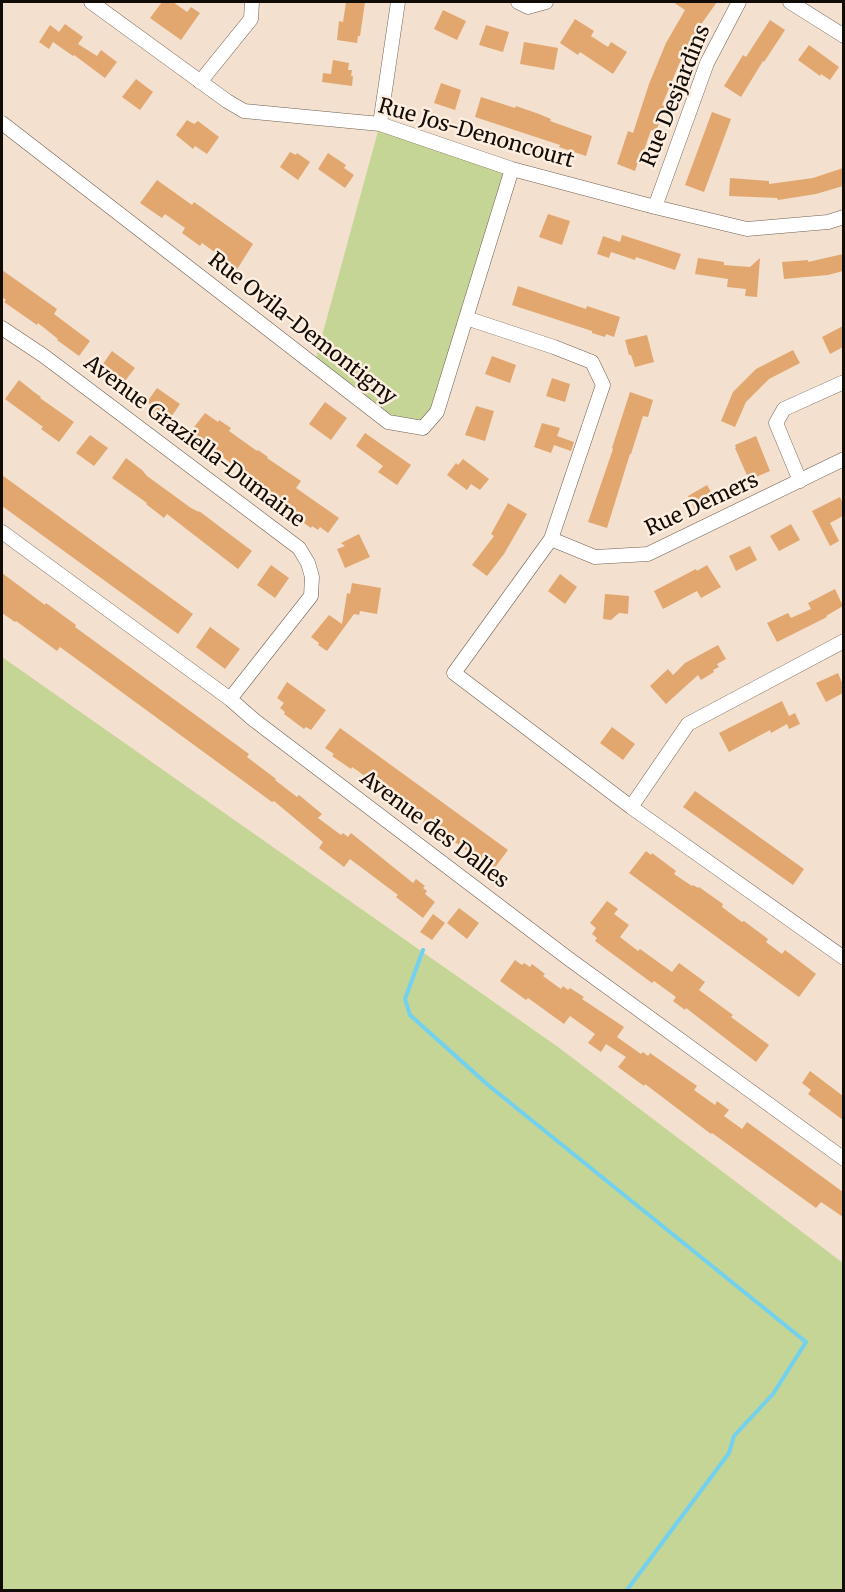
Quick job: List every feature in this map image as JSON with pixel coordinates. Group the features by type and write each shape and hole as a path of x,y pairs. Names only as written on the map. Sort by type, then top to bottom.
{"street":[{"name":"Rue Jos-Denoncourt","path":"91,2 200,82 244,111 380,124 512,169 655,207 747,228 828,222 843,217"},
{"path":"200,82 251,19 252,2"},
{"path":"380,124 398,2"},
{"path":"518,2 528,7 546,2"},
{"name":"Rue Desjardins","path":"655,207 707,63 739,2"},
{"path":"790,2 843,36"},
{"name":"Rue Ovila-Demontigny","path":"2,123 388,422 423,428 437,412 512,169"},
{"path":"466,318 592,362 603,385 551,539 454,673 631,807 843,958"},
{"name":"Avenue Graziella-Dumaine","path":"2,328 44,356 299,548 308,563 312,577 311,596 230,699"},
{"path":"800,481 776,423 784,409 843,382"},
{"name":"Rue Demers","path":"551,539 595,557 648,554 843,459"},
{"name":"Avenue des Dalles","path":"2,532 230,699 254,720 569,960 843,1159"},
{"path":"631,807 688,724 843,641"}],"green space":[{"path":"380,124 512,169 437,412 423,428 388,422 314,365"},
{"path":"2,657 558,1047 843,1263 843,1590 2,1590"}],"building":[{"path":"162,2 173,2 187,12 191,7 200,13 181,40 150,18"},
{"path":"346,2 365,2 357,43 337,40 339,21 343,22"},
{"path":"673,2 717,2 697,30 680,62 662,105 665,106 656,132 651,130 635,171 617,164 628,131 633,133 649,84 666,43 685,10"},
{"path":"443,10 466,21 457,40 434,29"},
{"path":"575,19 594,31 591,36 608,47 611,42 627,52 613,74 580,52 578,55 560,43"},
{"path":"770,20 785,30 741,97 724,86 743,55 746,57"},
{"path":"65,24 83,37 78,44 97,56 101,50 117,62 105,78 53,42 49,49 39,42 50,25 59,32"},
{"path":"486,25 509,32 503,52 479,45"},
{"path":"524,42 558,48 554,70 520,64"},
{"path":"809,45 839,67 830,80 821,74 820,76 798,60"},
{"path":"333,60 349,63 348,70 352,70 351,76 353,76 352,86 322,82 323,73 331,74"},
{"path":"136,79 153,92 140,110 122,97"},
{"path":"441,83 461,90 455,110 434,103"},
{"path":"481,97 539,114 551,119 550,121 592,136 586,156 475,117"},
{"path":"712,112 731,119 704,192 685,185"},
{"path":"187,120 194,124 198,121 219,137 207,154 195,146 193,149 176,135"},
{"path":"290,152 296,155 297,153 310,162 298,180 280,167"},
{"path":"328,153 346,165 344,168 354,175 345,188 318,169"},
{"path":"843,168 843,186 816,194 778,200 777,198 729,196 730,178 769,181 769,184 813,178"},
{"path":"157,180 192,205 194,202 253,244 236,271 225,263 227,261 202,243 200,246 182,233 185,228 165,214 162,218 140,203"},
{"path":"548,214 570,221 562,245 539,237"},
{"path":"622,235 681,254 675,270 636,257 635,260 611,252 609,258 597,254 603,236 620,242"},
{"path":"843,254 843,271 828,275 784,279 782,262 808,260 808,262"},
{"path":"698,258 724,262 724,265 750,267 760,258 757,297 745,296 746,289 727,287 728,279 695,274"},
{"path":"2,270 57,309 54,314 90,341 79,356 38,323 37,325 4,302 6,300 2,297"},
{"path":"518,286 586,309 587,306 620,317 614,337 592,333 592,331 512,305"},
{"path":"843,326 843,347 830,354 822,337"},
{"path":"647,335 654,362 635,367 625,340"},
{"path":"793,350 800,363 769,379 746,402 735,427 721,421 733,392 756,369"},
{"path":"112,351 135,368 121,386 98,371"},
{"path":"492,356 516,365 510,383 485,374"},
{"path":"552,378 570,384 565,402 546,396"},
{"path":"19,380 74,422 59,442 5,399"},
{"path":"157,388 180,404 167,423 153,415 150,411 153,407 147,402"},
{"path":"630,392 653,400 648,417 643,416 607,528 588,522"},
{"path":"325,402 347,418 331,440 309,424"},
{"path":"476,406 494,411 485,441 465,435"},
{"path":"205,413 231,428 229,431 301,481 296,488 339,518 328,533 320,527 318,530 312,526 311,528 271,500 274,497 253,482 250,486 238,477 242,471 217,453 213,458 199,448 204,441 191,431"},
{"path":"542,423 560,428 557,436 574,442 571,451 554,445 551,453 534,447"},
{"path":"365,433 411,465 397,485 378,472 383,466 356,446"},
{"path":"90,435 108,448 94,466 76,453"},
{"path":"756,436 770,471 749,480 735,445"},
{"path":"126,458 147,476 252,551 238,569 167,514 164,518 112,478"},
{"path":"463,459 489,479 480,490 471,484 467,490 447,475 456,463 458,465"},
{"path":"2,475 193,614 178,634 2,506"},
{"path":"707,485 715,499 695,509 688,496"},
{"path":"840,497 843,503 843,516 830,523 839,541 830,546 812,511"},
{"path":"508,503 527,514 504,554 487,576 472,565 494,536 491,534"},
{"path":"791,524 800,540 779,551 770,536"},
{"path":"359,534 370,557 345,568 337,549 345,546 341,543"},
{"path":"750,546 757,560 736,571 729,556"},
{"path":"271,565 289,578 275,598 257,585"},
{"path":"707,565 721,587 701,598 697,591 663,609 654,591"},
{"path":"2,573 45,605 46,603 76,625 75,627 249,754 247,757 322,814 318,818 341,835 343,833 348,837 351,833 413,883 416,879 425,886 423,888 427,891 425,894 435,902 423,918 396,897 398,895 350,859 344,867 319,848 323,842 274,801 272,802 60,647 57,651 2,613"},
{"path":"560,574 577,587 565,604 548,591"},
{"path":"352,583 381,588 377,614 360,611 359,615 354,614 327,651 311,637 329,615 342,624 347,593 350,594"},
{"path":"835,589 843,606 827,617 777,642 767,623 788,613 791,618 811,609 808,603"},
{"path":"605,594 629,596 628,614 619,613 611,620 603,619"},
{"path":"210,627 240,649 225,669 196,647"},
{"path":"718,645 726,659 717,664 719,667 701,680 698,675 666,704 650,686 668,669 673,675 685,663"},
{"path":"838,673 843,685 843,693 826,702 816,683"},
{"path":"287,682 326,710 311,730 306,727 304,729 284,714 285,712 280,708 284,703 277,698"},
{"path":"782,701 789,716 795,713 800,724 789,729 787,724 771,733 770,730 729,752 719,733"},
{"path":"612,727 635,744 623,760 600,743"},
{"path":"340,728 508,850 493,870 423,822 424,820 417,813 358,771 332,756 334,754 325,748"},
{"path":"695,791 804,869 793,885 683,807"},
{"path":"646,851 676,871 674,874 692,886 699,887 723,904 722,907 768,939 766,942 782,954 785,950 816,974 799,997 629,873"},
{"path":"607,901 618,909 614,914 629,925 620,937 672,972 679,963 705,982 699,990 769,1045 756,1062 686,1008 685,1010 673,1001 676,997 654,981 652,983 595,941 597,938 592,934 596,928 590,923"},
{"path":"459,908 479,923 467,939 447,923"},
{"path":"433,914 445,923 432,940 420,932"},
{"path":"515,960 530,967 532,964 545,974 543,976 561,989 563,986 568,990 570,988 584,997 582,999 624,1027 617,1037 641,1054 643,1052 648,1056 650,1053 697,1086 694,1090 715,1105 717,1101 729,1110 724,1116 742,1129 747,1122 843,1192 843,1217 821,1202 816,1208 645,1084 644,1086 618,1067 626,1057 606,1044 601,1052 588,1043 595,1034 570,1016 564,1024 500,981"},
{"path":"810,1071 843,1096 843,1120 808,1094 811,1090 802,1083"}],"waterway":[{"path":"423,950 405,999 410,1015 488,1085 806,1342 773,1394 734,1436 729,1453 627,1590"}]}
